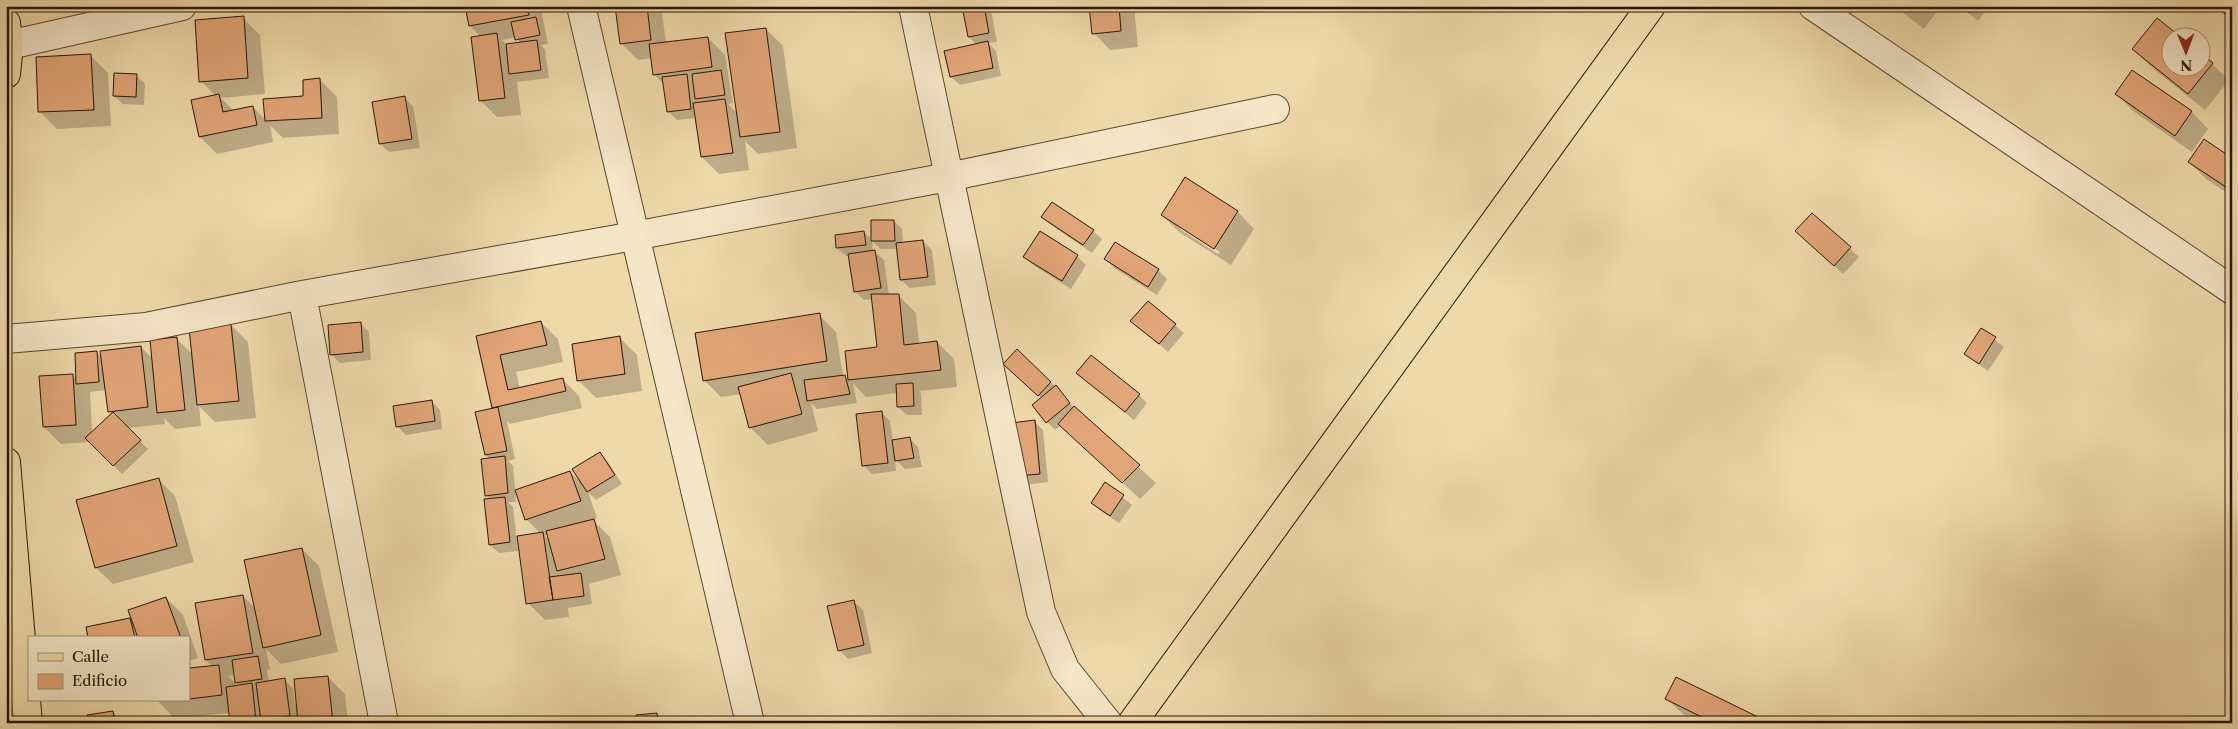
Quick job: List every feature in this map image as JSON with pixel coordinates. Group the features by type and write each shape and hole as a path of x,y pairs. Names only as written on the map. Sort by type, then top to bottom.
{"main road":[{"path":"1132,723 1651,6"},
{"path":"6,74 8,34"},
{"path":"6,462 28,723"}],"street":[{"path":"8,34 182,6"},
{"path":"581,6 750,723"},
{"path":"912,6 1041,612 1065,669 1108,723"},
{"path":"1813,6 2232,290"},
{"path":"6,338 146,327 302,295 634,236 948,177 1275,109"},
{"path":"302,295 384,723"}],"building":[{"path":"465,6 527,6 529,15 469,26"},
{"path":"615,6 647,6 651,40 620,44"},
{"path":"962,6 984,6 989,33 968,37"},
{"path":"1089,6 1119,6 1121,31 1092,34"},
{"path":"1961,6 1974,6 1969,13"},
{"path":"2222,6 2232,6 2232,18 2219,10"},
{"path":"244,16 248,78 199,82 195,20"},
{"path":"536,17 540,35 515,40 511,22"},
{"path":"2157,18 2170,28 2160,28 2160,72 2132,49"},
{"path":"766,28 780,132 740,137 725,33"},
{"path":"497,33 505,98 479,101 471,37"},
{"path":"708,37 712,67 653,75 649,44"},
{"path":"537,40 541,70 509,74 506,44"},
{"path":"988,41 993,68 950,77 944,51"},
{"path":"91,54 94,110 38,112 36,57"},
{"path":"721,70 725,95 695,99 692,74"},
{"path":"2132,70 2192,111 2175,136 2115,94"},
{"path":"114,73 137,74 136,97 113,96"},
{"path":"687,74 691,109 667,112 662,77"},
{"path":"320,78 322,118 265,121 263,99 303,96 303,80"},
{"path":"2168,78 2201,78 2188,94"},
{"path":"219,94 223,112 253,106 257,125 199,137 191,100"},
{"path":"405,96 412,139 379,144 372,102"},
{"path":"725,99 733,153 701,157 693,103"},
{"path":"2204,139 2232,158 2232,191 2188,162"},
{"path":"1185,177 1238,211 1214,249 1161,215"},
{"path":"1052,202 1094,230 1083,245 1041,217"},
{"path":"1812,213 1851,247 1834,266 1795,231"},
{"path":"871,220 894,220 895,241 871,241"},
{"path":"864,231 866,245 836,248 835,235"},
{"path":"1040,231 1078,255 1062,281 1023,257"},
{"path":"923,240 928,277 900,280 896,243"},
{"path":"1115,242 1159,269 1148,287 1104,259"},
{"path":"875,250 881,288 854,292 848,254"},
{"path":"871,294 899,294 904,345 937,341 941,370 848,380 845,351 877,347"},
{"path":"1148,301 1176,324 1159,344 1130,321"},
{"path":"820,313 827,361 703,381 695,333"},
{"path":"541,321 547,345 500,355 508,390 563,378 566,391 492,408 476,336"},
{"path":"361,322 363,352 330,355 328,325"},
{"path":"231,324 239,401 197,405 189,328"},
{"path":"1981,328 1996,337 1979,364 1964,354"},
{"path":"620,336 625,374 577,381 572,344"},
{"path":"177,337 185,410 157,413 150,340"},
{"path":"141,346 148,407 108,412 100,351"},
{"path":"1017,349 1051,382 1038,396 1003,364"},
{"path":"97,351 99,382 76,384 75,353"},
{"path":"1091,355 1140,394 1125,412 1076,373"},
{"path":"791,373 802,414 749,428 738,387"},
{"path":"73,374 76,425 43,427 39,376"},
{"path":"845,375 850,394 807,401 804,380"},
{"path":"913,383 914,406 897,407 896,384"},
{"path":"1056,385 1070,403 1046,423 1032,405"},
{"path":"432,400 435,421 396,427 393,406"},
{"path":"1074,406 1140,465 1122,483 1058,424"},
{"path":"498,407 507,451 485,455 475,412"},
{"path":"882,411 888,463 862,466 856,414"},
{"path":"113,412 141,440 113,466 85,438"},
{"path":"1035,420 1040,474 1016,476 1011,423"},
{"path":"910,437 914,458 895,461 892,440"},
{"path":"600,452 615,475 587,492 572,469"},
{"path":"505,456 508,493 485,496 481,459"},
{"path":"570,471 581,501 525,520 515,490"},
{"path":"159,478 177,546 95,568 76,500"},
{"path":"1105,482 1124,495 1110,516 1091,503"},
{"path":"505,497 510,542 489,545 484,499"},
{"path":"594,519 605,559 557,571 546,531"},
{"path":"543,532 553,600 526,604 517,536"},
{"path":"302,548 321,635 263,648 244,560"},
{"path":"581,573 584,596 553,600 549,577"},
{"path":"243,595 253,653 205,660 195,603"},
{"path":"166,597 180,636 137,636 128,610"},
{"path":"854,600 864,645 838,651 827,606"},
{"path":"130,618 134,636 88,636 86,627"},
{"path":"258,656 262,679 235,683 232,660"},
{"path":"219,665 222,695 190,699 190,668"},
{"path":"328,676 333,723 298,723 294,679"},
{"path":"1676,677 1756,716 1753,723 1714,723 1665,699"},
{"path":"285,678 290,716 261,721 256,683"},
{"path":"252,683 256,721 230,723 226,687"},
{"path":"113,711 115,723 89,723 87,715"},
{"path":"657,713 658,723 637,723 636,715"}]}
